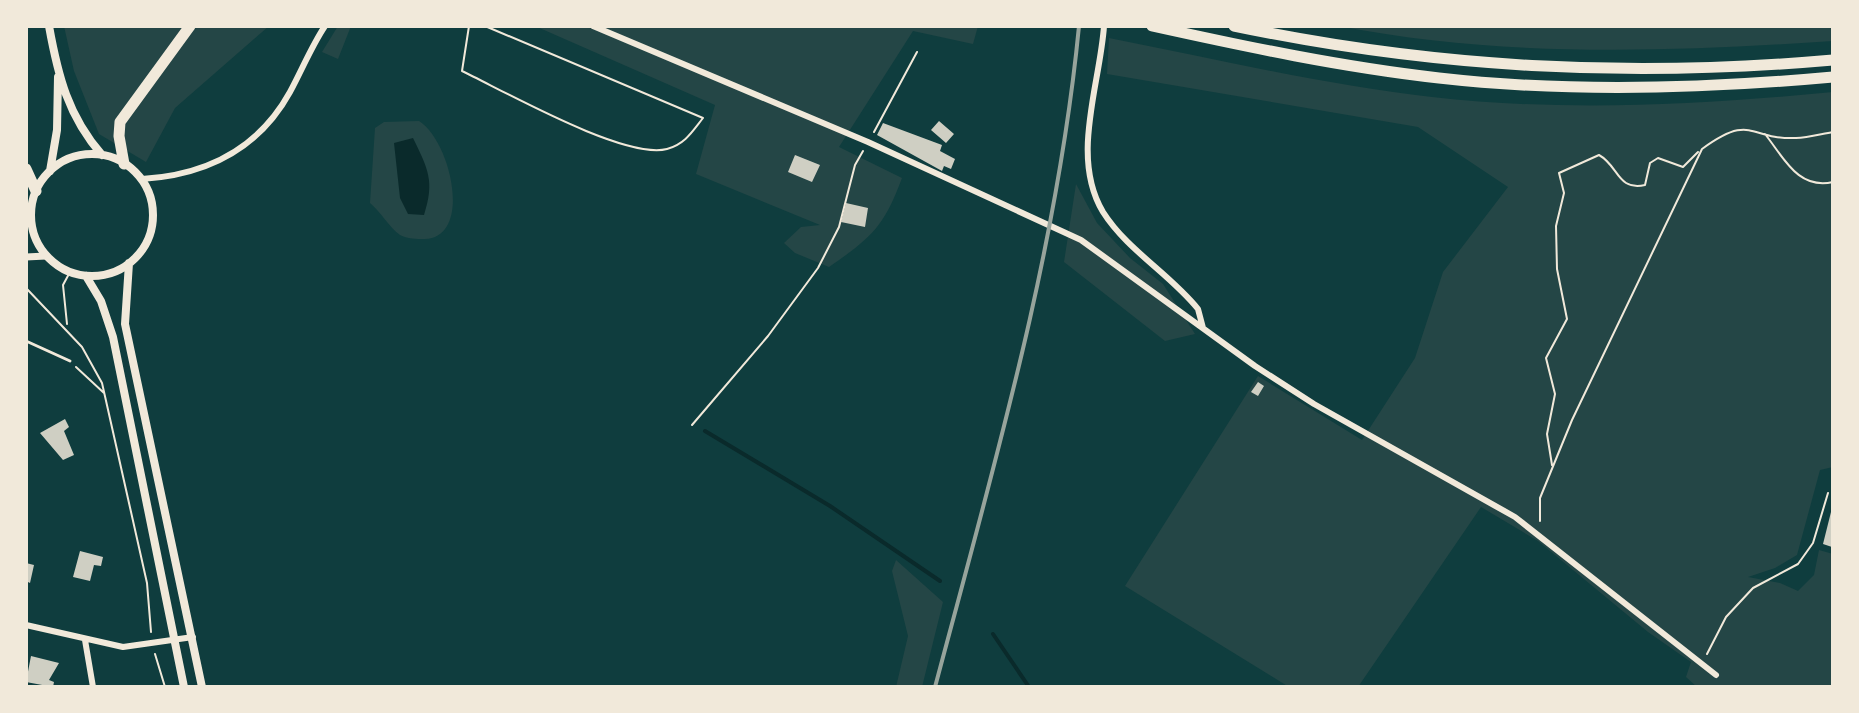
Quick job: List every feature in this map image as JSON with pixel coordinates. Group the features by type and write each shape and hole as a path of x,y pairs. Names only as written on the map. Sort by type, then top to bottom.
{"highway":[{"path":"124,164 120,122 190,26"},
{"path":"1152,26 1335,63 1521,85 1680,87 1833,77"},
{"path":"1234,26 1390,54 1528,68 1688,69 1833,60"},
{"path":"26,169 36,191"}],"main road":[{"path":"49,30 58,72 74,119 102,155"},
{"path":"50,172 57,130 58,72"},
{"path":"102,155 124,164 142,179 152,205 152,225 145,245 129,263 112,273 86,276 70,272 46,256 36,239 29,221 36,191 50,172 74,157 102,155"},
{"path":"129,263 125,324 202,687"},
{"path":"86,276 101,301 113,337 184,687"}],"street":[{"path":"142,179 198,171 232,156 251,141 289,94 325,26"},
{"path":"593,26 868,142 1081,240 1314,404 1515,517 1716,675"},
{"path":"1104,26 1087,152 1092,186 1104,213 1198,309 1203,328"},
{"path":"26,257 46,256"},
{"path":"26,625 123,647 193,637"},
{"path":"85,640 93,687"}],"lane":[{"path":"26,341 70,361"}],"path":[{"path":"469,26 462,71 604,140 664,150 685,141 703,118 485,26"},
{"path":"692,425 768,336 818,268 839,227 855,165 917,52"},
{"path":"1552,469 1547,434 1555,394 1546,358 1567,319 1557,269 1556,226 1564,193 1559,173 1599,155 1626,185 1635,187 1645,185 1650,163 1658,158 1683,167 1702,149 1733,131 1750,128 1794,139 1833,132"},
{"path":"1764,133 1800,178 1811,183 1833,182"},
{"path":"1548,545 1539,519 1540,498 1702,149"},
{"path":"66,327 63,285 70,272"},
{"path":"26,288 66,327 93,363 105,393 147,583 153,643 165,687"},
{"path":"70,361 105,393"},
{"path":"1703,662 1726,617 1753,588 1798,564 1813,543 1828,493"}],"shaded area":[{"path":"64,26 269,26 175,108 146,162 99,134 74,71"},
{"path":"338,26 351,26 338,59 322,52"},
{"path":"535,26 978,26 973,44 913,31 839,147 902,178 889,208 874,230 856,248 829,267 795,253 784,243 801,227 820,225 696,174 715,105"},
{"path":"1339,26 1833,26 1833,41 1709,48 1586,50 1462,43"},
{"path":"1109,38 1351,86 1482,102 1632,105 1833,92 1833,467 1820,470 1797,555 1775,568 1748,577 1780,583 1798,591 1814,575 1819,550 1833,554 1833,687 1697,687 1686,677 1691,662 1648,632 1538,541 1481,507 1358,687 1289,687 1125,586 1258,376 1362,440 1415,358 1443,272 1508,187 1418,127 1107,74"},
{"path":"419,121 430,132 448,167 453,206 449,223 440,234 425,239 400,235 370,203 375,128 384,122"},
{"path":"413,138 428,175 429,193 424,215 408,214 400,198 394,143"},
{"path":"1076,184 1097,223 1130,258 1163,284 1195,334 1165,341 1064,262"},
{"path":"896,560 943,602 922,687 896,687 908,636 892,571"}],"building":[{"path":"939,121 954,134 946,143 931,130"},
{"path":"883,123 942,145 940,151 955,159 951,169 944,166 942,171 877,135"},
{"path":"795,155 820,165 812,182 788,172"},
{"path":"846,203 868,208 865,227 841,222"},
{"path":"1258,382 1264,386 1258,396 1251,392"},
{"path":"65,419 69,427 64,431 74,455 63,460 40,433"},
{"path":"1833,504 1833,544 1832,547 1823,544"},
{"path":"80,551 103,557 101,566 94,565 90,581 73,577"},
{"path":"26,563 34,565 30,583 26,581"},
{"path":"31,656 59,663 49,680 54,682 53,687 26,682"}],"waterway":[{"path":"705,431 830,506 940,581"},
{"path":"993,634 1029,687"}],"railway":[{"path":"935,687 1000,442 1039,277 1069,110 1079,26"}]}
